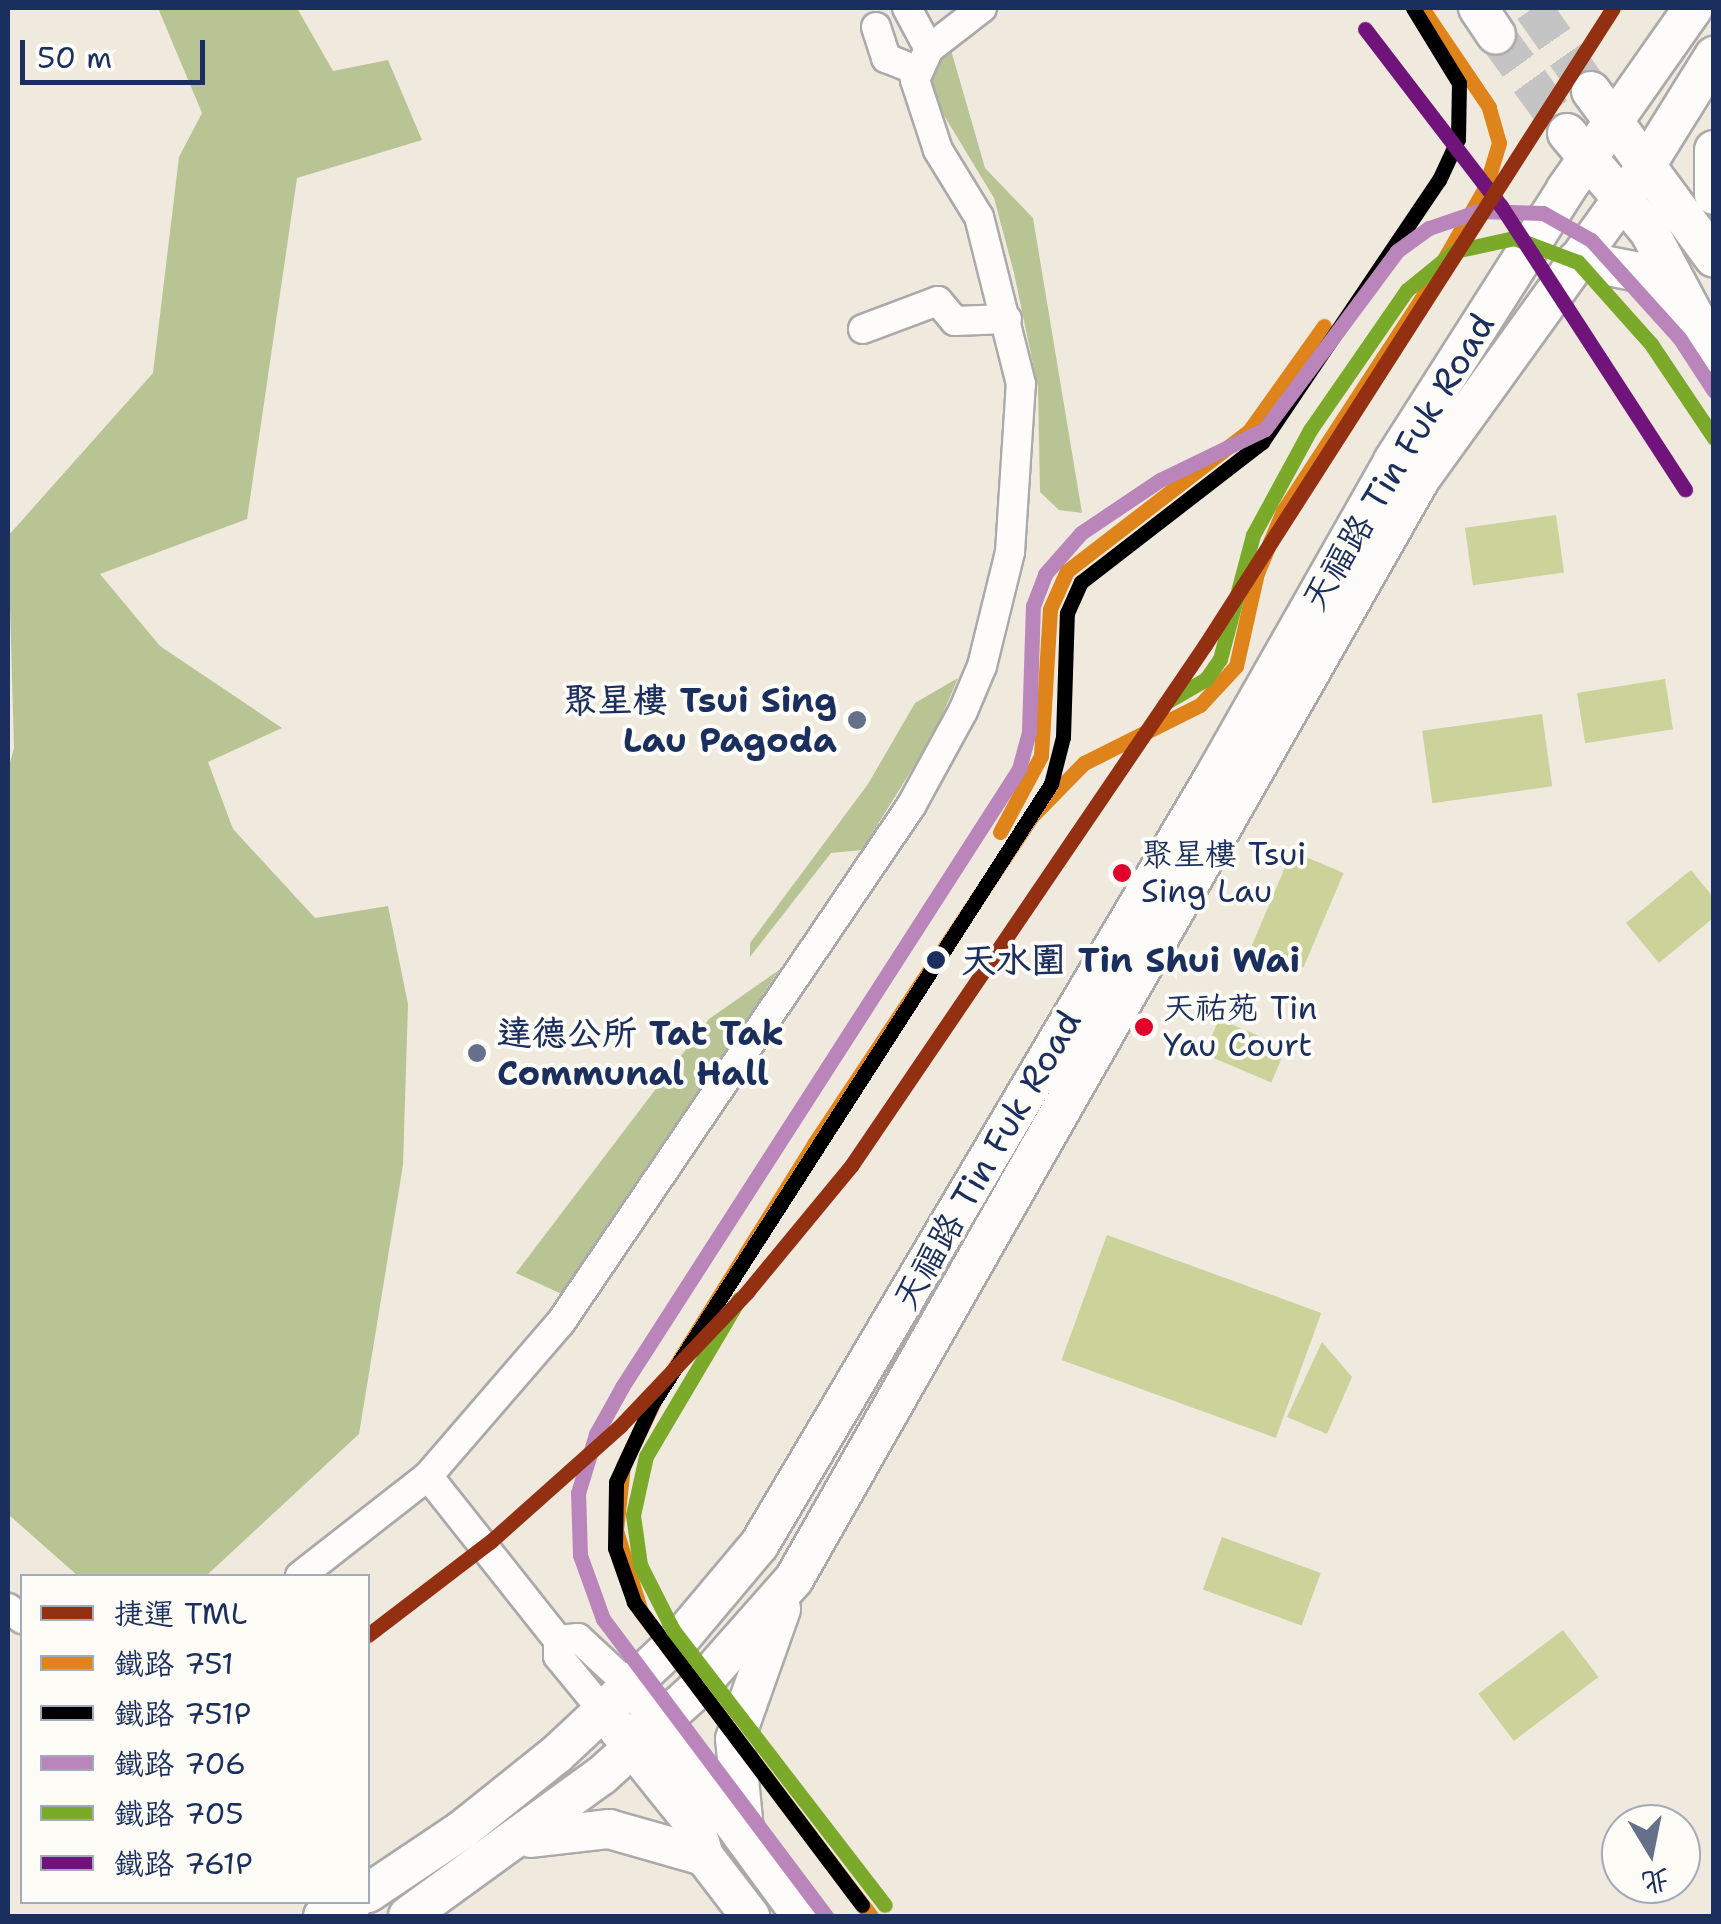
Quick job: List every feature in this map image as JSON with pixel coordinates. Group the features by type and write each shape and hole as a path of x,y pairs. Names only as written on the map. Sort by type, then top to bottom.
{"main road":[{"name":"天福路 Tin Fuk Road","path":"370,1892 502,1800 617,1700 759,1545 1211,782 1578,144 1602,106 1693,8"},
{"name":"天福路 Tin Fuk Road","path":"408,1916 514,1845 662,1722 794,1579 1421,478 1645,167 1714,56"},
{"path":"1602,106 1714,258"},
{"path":"1578,144 1649,231 1714,353"},
{"path":"1714,150 1714,194"},
{"path":"1577,260 1639,272 1691,316"},
{"path":"746,1842 736,1739 751,1680 794,1579"},
{"path":"617,1700 662,1722 802,1916"},
{"path":"617,1700 632,1746 695,1825 704,1856 750,1916"},
{"path":"514,1845 589,1828 634,1833 704,1856"},
{"path":"324,1916 349,1904"}],"street":[{"path":"303,1574 428,1476 561,1322 941,758 982,666 1010,552 1021,384 979,217 938,150 916,93 922,60 907,8"},
{"path":"876,27 886,58 922,60 982,8"},
{"path":"863,329 938,301 955,321 1007,320"},
{"path":"428,1476 558,1640 578,1638 617,1700"}],"green space":[{"path":"158,8 297,8 333,71 388,60 422,140 297,178 247,519 100,574 160,646 282,728 208,762 233,829 315,918 388,906 408,1004 403,1165 359,1434 208,1574 76,1574 8,1514 8,770 14,748 8,536 153,373 179,157 202,113"},
{"path":"951,50 985,168 1033,218 1082,513 1059,510 1040,492 1038,388 994,198 931,94 932,69"},
{"path":"1556,515 1564,572 1473,585 1465,528"},
{"path":"958,678 935,732 862,850 831,853 750,957 750,943 868,784 915,703"},
{"path":"1665,679 1673,729 1585,743 1577,693"},
{"path":"1542,714 1552,786 1432,803 1422,731"},
{"path":"1292,851 1344,873 1303,968 1252,946"},
{"path":"1691,870 1713,897 1713,918 1659,963 1626,923"},
{"path":"779,970 566,1296 516,1273 709,1019"},
{"path":"1219,1019 1286,1048 1271,1083 1204,1054"},
{"path":"1107,1235 1321,1313 1276,1438 1062,1360"},
{"path":"1322,1342 1352,1377 1327,1434 1287,1417"},
{"path":"1222,1537 1321,1573 1302,1626 1203,1590"},
{"path":"1563,1630 1599,1677 1514,1741 1478,1694"}],"tunnel":[{"path":"1533,8 1591,91"},
{"path":"1496,35 1567,133"}],"tram line":[{"path":"1244,623 1244,634"}],"metro line":[{"name":"TML","path":"370,1633 491,1541 620,1426 747,1292 851,1166 1205,645 1613,8"}],"rail line":[{"name":"751P","path":"862,1905 634,1602 615,1548 616,1482 652,1404 1051,784 1063,737 1067,613 1081,582 1262,442 1439,180 1458,139 1459,83 1413,8"},
{"name":"751","path":"871,1916 641,1612 616,1530 623,1466 656,1397 814,1144 1033,815 1084,763 1200,705 1236,666 1257,573 1283,511 1420,301 1486,186 1499,143 1489,107 1422,8"},
{"name":"761P","path":"1365,29 1501,206 1685,489"},
{"name":"706","path":"826,1916 603,1619 580,1555 578,1493 596,1434 622,1387 1019,769 1029,731 1033,606 1045,574 1081,533 1160,480 1265,429 1397,251 1429,228 1479,211 1543,213 1591,240 1680,339 1714,391"},
{"name":"705","path":"1168,701 1206,679 1220,659 1253,535 1310,430 1407,290 1455,251 1514,238 1578,262 1651,344 1714,438"},
{"name":"751","path":"1000,832 1041,756 1050,609 1067,571 1249,431 1324,326"},
{"name":"705","path":"739,1299 646,1456 633,1515 640,1565 673,1630 885,1905"}],"place":[{"name":"聚星樓 Tsui Sing Lau Pagoda","path":"857,720"},
{"name":"聚星樓 Tsui Sing Lau","path":"1122,873"},
{"name":"天水圍 Tin Shui Wai","path":"936,960"},
{"name":"天祐苑 Tin Yau Court","path":"1144,1027"},
{"name":"達德公所 Tat Tak Communal Hall","path":"477,1053"}]}
